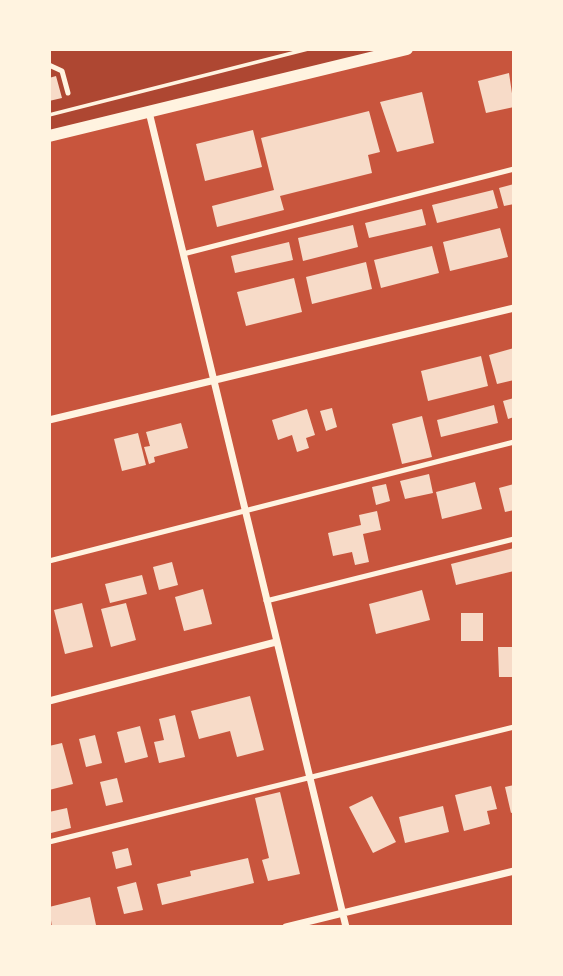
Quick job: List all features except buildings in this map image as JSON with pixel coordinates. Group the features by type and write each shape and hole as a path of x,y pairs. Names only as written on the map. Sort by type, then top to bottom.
{"street":[{"path":"49,136 407,49"},
{"path":"149,112 346,927"},
{"path":"49,420 514,308"},
{"path":"49,701 276,642"},
{"path":"286,927 514,871"}],"lane":[{"path":"49,65 62,71 68,93"},
{"path":"183,254 514,169"},
{"path":"49,561 514,442"},
{"path":"266,601 514,539"},
{"path":"49,842 514,727"}],"path":[{"path":"49,115 308,49"}],"shaded area":[{"path":"49,49 404,49 49,136"}]}
